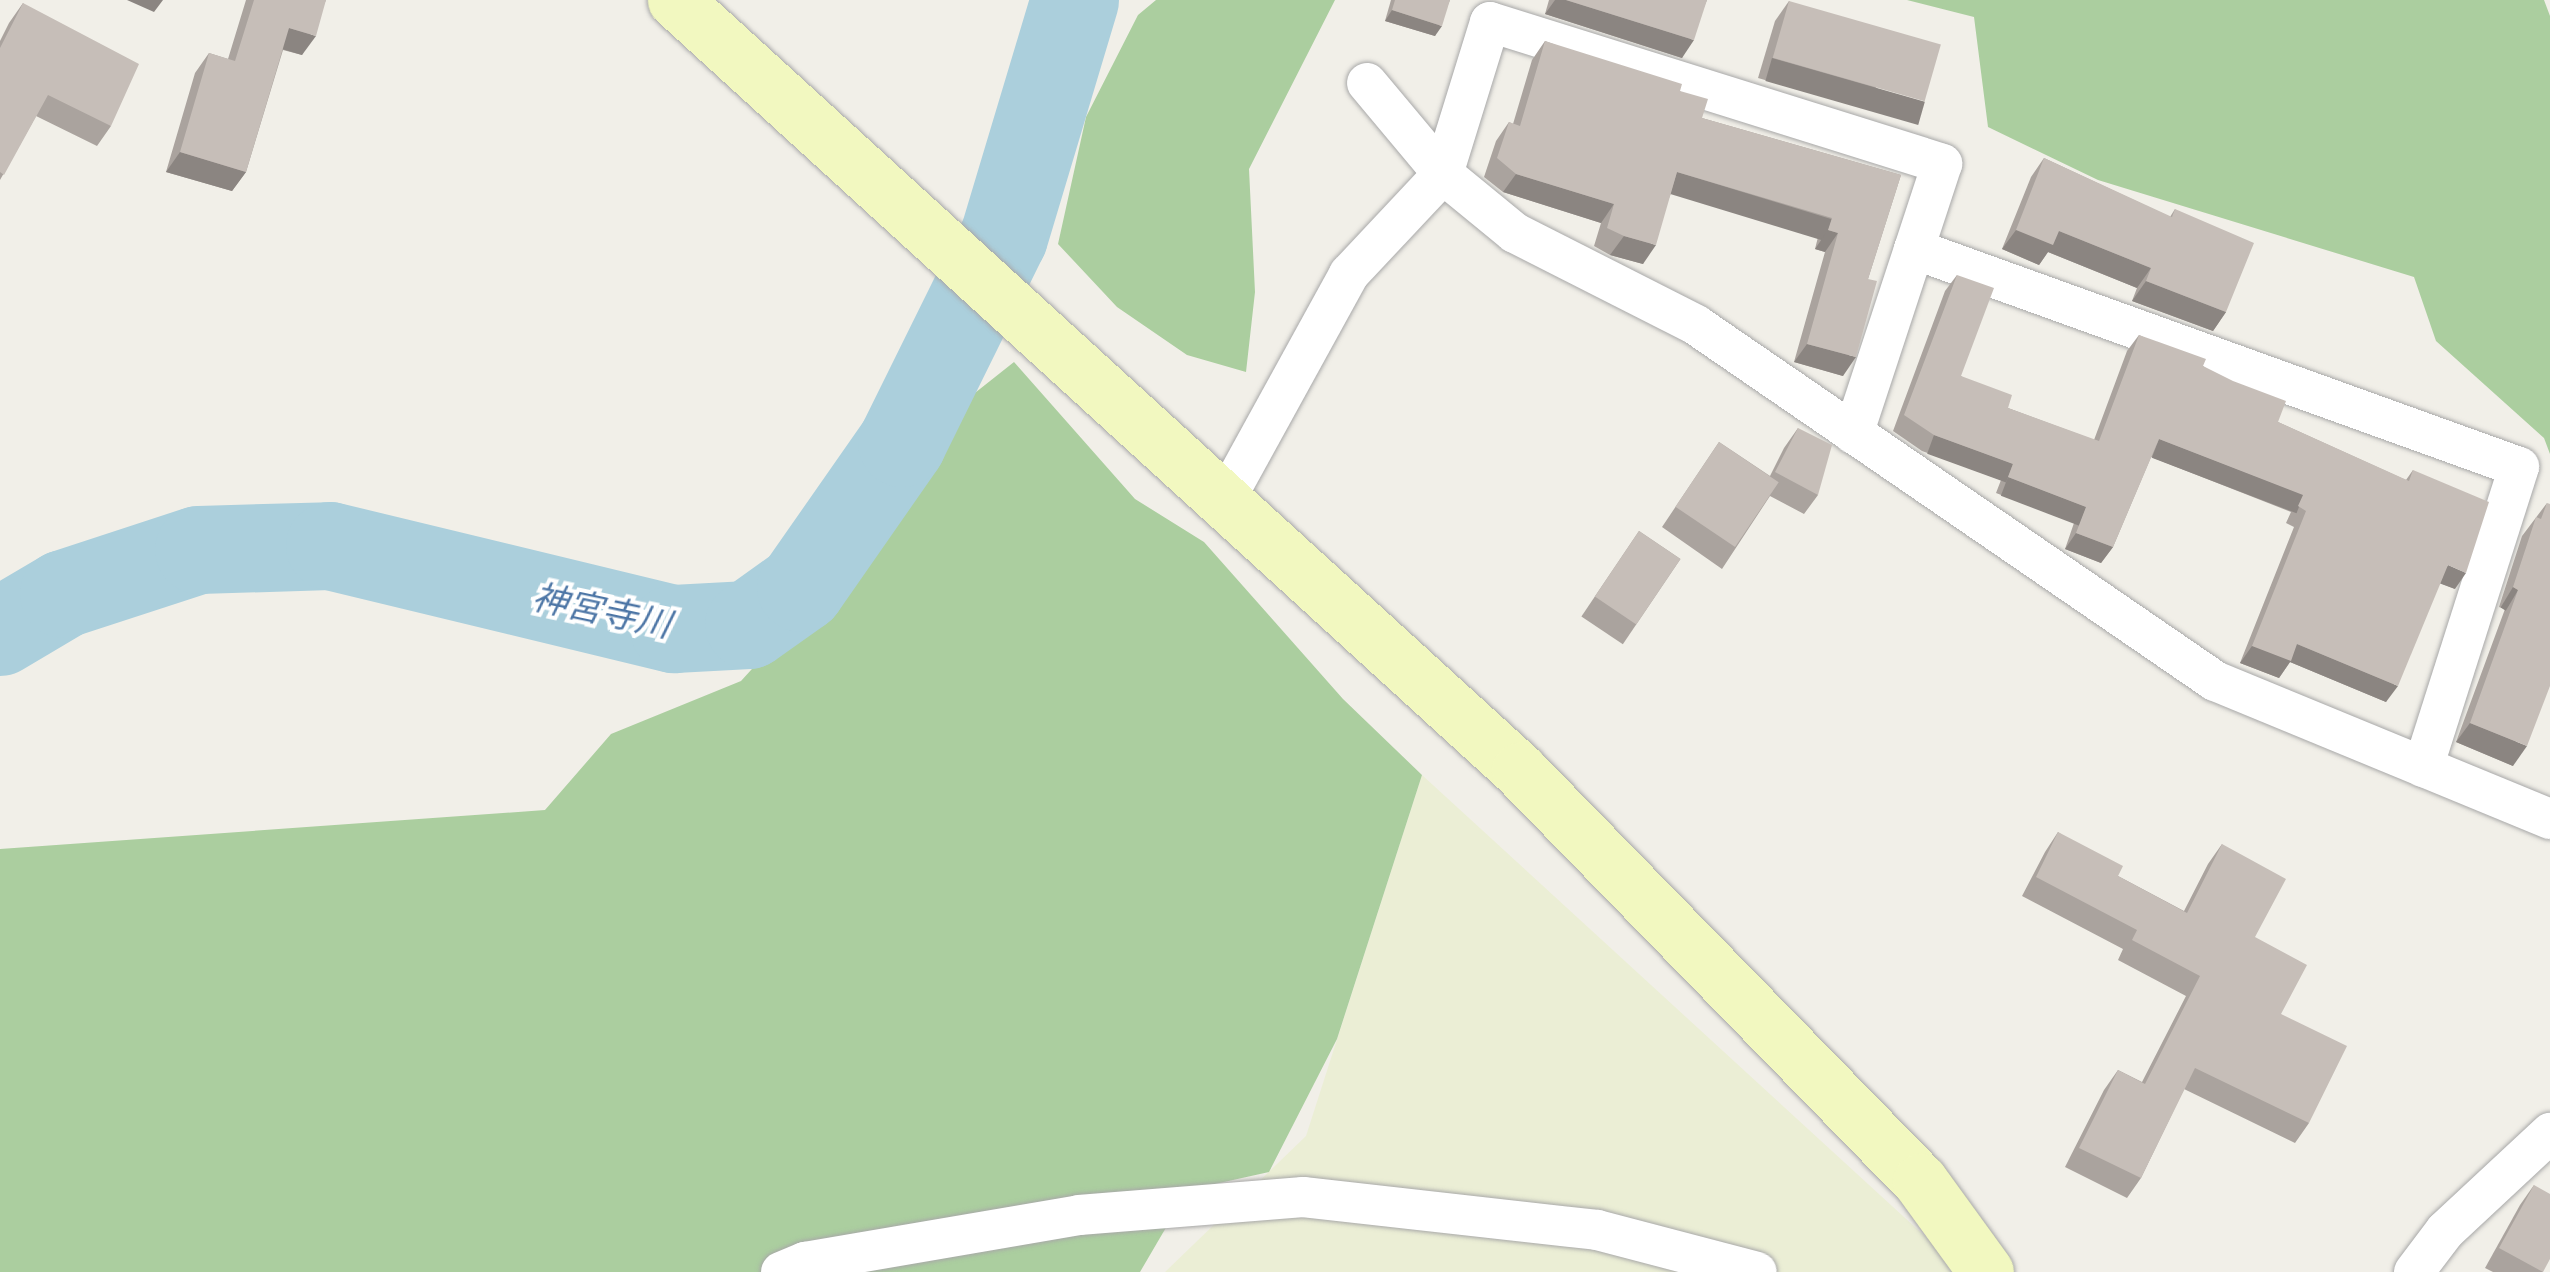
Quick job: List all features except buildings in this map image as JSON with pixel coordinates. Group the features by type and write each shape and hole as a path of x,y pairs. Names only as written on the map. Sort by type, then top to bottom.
{"street":[{"path":"675,0 1226,498 1533,784 1920,1180 1986,1272"},
{"path":"1226,498 1350,274 1444,174 1490,22 1942,164 1854,434"},
{"path":"1367,83 1444,174 1514,232 1696,325 2214,681 2550,818"},
{"path":"1914,250 2519,467 2422,767"},
{"path":"2414,1272 2445,1232 2550,1132"},
{"path":"781,1272 805,1262 1079,1215 1304,1196 1597,1230 1756,1272"}],"green space":[{"path":"1156,0 1335,0 1249,169 1255,292 1246,372 1187,355 1117,307 1058,244 1086,117 1138,15"},
{"path":"1907,0 2544,0 2550,16 2550,454 2544,438 2436,341 2414,277 2098,180 1988,127 1974,17"},
{"path":"1014,362 1135,499 1204,542 1343,699 1422,775 1337,1039 1269,1172 1188,1190 1140,1272 0,1272 0,849 545,810 611,734 741,681 844,568 889,461"},
{"path":"1422,775 1964,1272 1165,1272 1306,1136"}],"waterway":[{"name":"神宮寺川","path":"0,632 64,594 199,550 330,546 674,629 749,625 801,588 902,443 1004,237 1075,0"}]}
